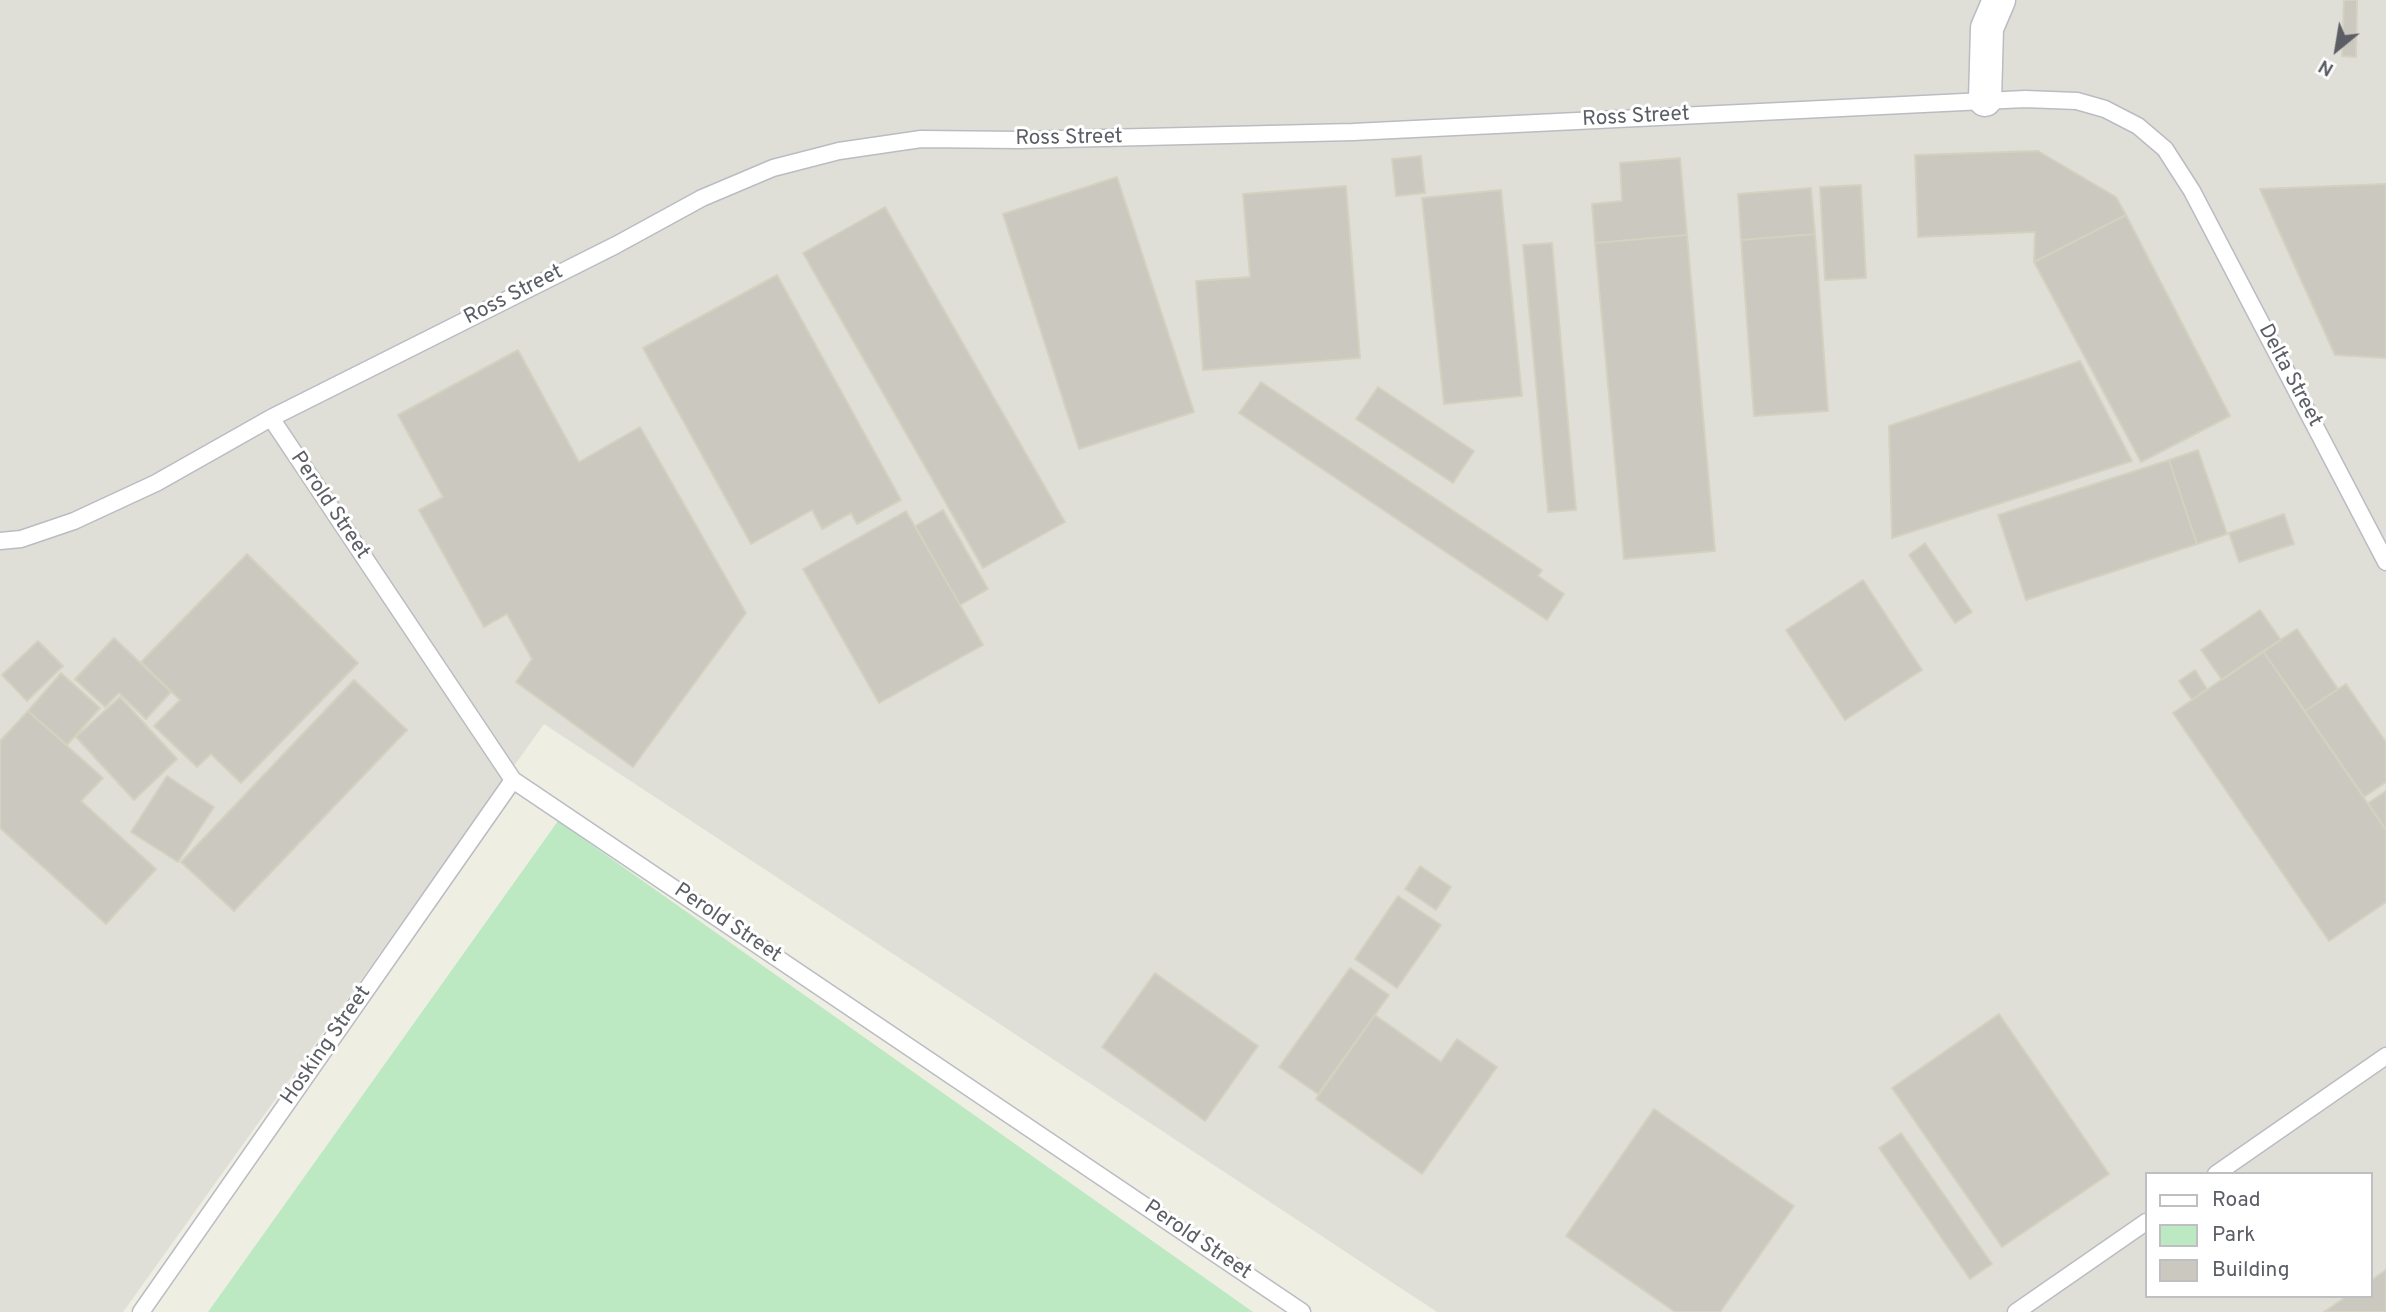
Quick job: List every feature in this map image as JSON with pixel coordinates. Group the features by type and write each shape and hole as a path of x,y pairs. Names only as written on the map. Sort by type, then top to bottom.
{"street":[{"path":"1985,100 1987,28 1999,0"}],"lane":[{"name":"Ross Street","path":"0,541 21,539 74,521 156,483 271,418 616,245 702,198 773,168 839,151 921,139 1019,140 1353,132 2025,99 2077,101 2105,109 2138,126 2165,149 2192,191"},
{"name":"Delta Street","path":"2192,191 2386,562"},
{"name":"Perold Street","path":"271,418 513,780 1301,1312"},
{"name":"Hosking Street","path":"141,1312 513,780"},
{"path":"2219,1172 2386,1056"},
{"path":"2016,1312 2144,1223"}],"shaded area":[{"path":"0,0 2386,0 2386,1312 1437,1312 544,724 123,1312 0,1312"}],"green space":[{"path":"558,821 1253,1312 208,1312"}],"building":[{"path":"2344,0 2357,0 2356,57 2342,56"},
{"path":"2038,151 2116,197 2126,215 2034,262 2035,232 1918,237 1915,155"},
{"path":"1421,156 1425,193 1396,196 1392,159"},
{"path":"1680,158 1687,235 1595,243 1592,204 1622,201 1620,163"},
{"path":"1117,177 1194,412 1079,449 1003,214"},
{"path":"2386,184 2386,358 2335,355 2260,189"},
{"path":"1861,185 1866,278 1825,280 1820,187"},
{"path":"1346,186 1360,358 1203,370 1196,281 1250,277 1243,194"},
{"path":"1811,188 1815,234 1741,240 1738,194"},
{"path":"1501,190 1522,396 1444,404 1422,198"},
{"path":"885,207 1065,522 983,568 803,253"},
{"path":"2126,215 2230,416 2141,462 2034,262"},
{"path":"1815,234 1828,411 1754,416 1741,240"},
{"path":"1687,235 1715,551 1624,559 1595,243"},
{"path":"1552,243 1576,510 1548,512 1523,245"},
{"path":"777,275 901,500 857,524 851,513 822,529 812,510 751,544 643,348"},
{"path":"518,350 579,462 640,427 746,613 633,767 516,682 532,659 507,614 484,627 419,510 443,497 398,415"},
{"path":"2080,361 2132,461 1892,538 1889,426"},
{"path":"1261,382 1542,570 1538,576 1564,594 1547,620 1239,413"},
{"path":"1378,387 1474,451 1453,483 1356,419"},
{"path":"2198,450 2227,534 2197,544 2169,460"},
{"path":"2169,460 2197,544 2026,600 1998,515"},
{"path":"943,510 988,589 960,605 915,526"},
{"path":"906,511 983,645 879,703 803,569"},
{"path":"2284,514 2294,544 2239,562 2229,533"},
{"path":"1925,543 1972,612 1955,623 1909,555"},
{"path":"247,554 358,663 241,783 211,754 197,767 154,726 180,700 141,662"},
{"path":"1863,580 1922,670 1845,720 1786,630"},
{"path":"2260,610 2281,640 2222,680 2201,650"},
{"path":"2297,629 2338,689 2305,711 2263,651"},
{"path":"114,638 171,692 146,719 119,693 105,707 75,679"},
{"path":"38,641 63,666 27,701 2,675"},
{"path":"2263,651 2386,830 2386,902 2329,941 2173,713"},
{"path":"2195,670 2207,689 2192,700 2179,681"},
{"path":"61,673 100,708 67,745 28,711"},
{"path":"354,680 407,730 234,911 181,862"},
{"path":"2346,684 2386,742 2386,782 2364,797 2305,711"},
{"path":"120,697 177,759 134,800 76,737"},
{"path":"28,711 103,778 81,801 156,869 106,924 0,828 0,741"},
{"path":"167,776 214,807 178,862 131,832"},
{"path":"2386,791 2386,830 2368,803"},
{"path":"1420,866 1451,887 1436,910 1405,889"},
{"path":"1398,896 1441,925 1397,988 1355,959"},
{"path":"1350,968 1389,995 1318,1094 1279,1067"},
{"path":"1155,973 1258,1046 1205,1121 1102,1047"},
{"path":"1999,1014 2109,1174 2002,1247 1892,1088"},
{"path":"1375,1015 1441,1062 1457,1039 1497,1067 1422,1174 1316,1099"},
{"path":"1654,1109 1794,1206 1720,1312 1675,1312 1566,1236"},
{"path":"1901,1133 1992,1264 1970,1279 1879,1148"},
{"path":"2386,1270 2386,1312 2324,1312 2344,1298 2372,1298 2372,1280"}]}
